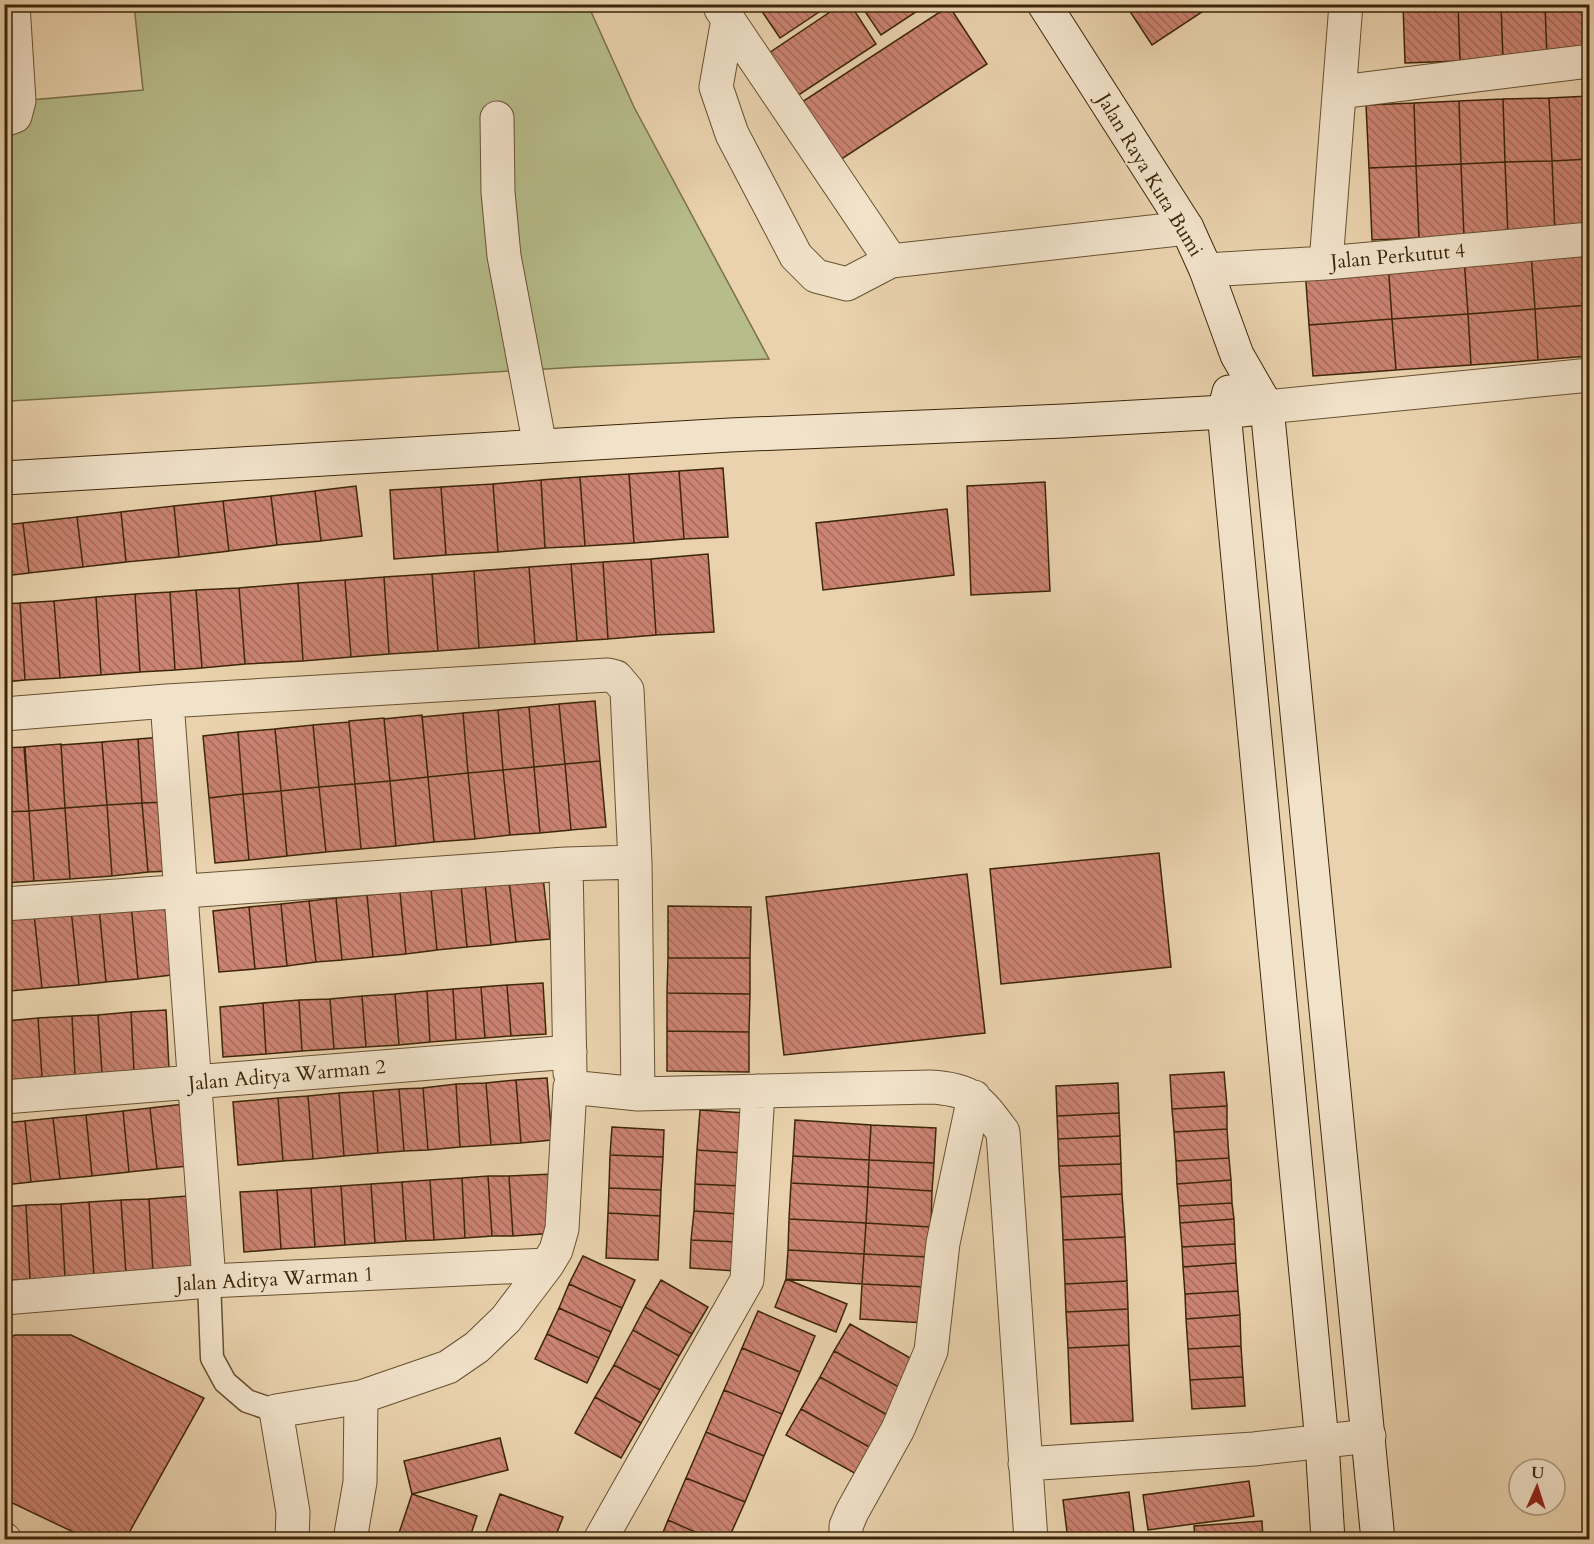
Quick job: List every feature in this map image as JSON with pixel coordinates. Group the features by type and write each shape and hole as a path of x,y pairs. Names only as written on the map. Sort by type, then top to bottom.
{"street":[{"path":"4,120 15,116 19,101 13,4"},
{"name":"Jalan Raya Kuta Bumi","path":"1044,4 1186,228 1206,270 1237,355 1267,407"},
{"path":"1326,263 1346,4"},
{"path":"723,12 716,87 732,134 796,256 816,276 847,284 891,261 1186,228"},
{"path":"723,12 891,261"},
{"path":"1340,92 1590,61"},
{"path":"497,118 498,192 504,256 540,446"},
{"name":"Jalan Perkutut 4","path":"1206,270 1326,263 1590,239"},
{"path":"1237,355 1224,412 1322,1442 1328,1539"},
{"path":"4,478 730,435 991,425 1224,412 1590,375"},
{"path":"1267,407 1378,1539"},
{"path":"4,714 167,701 608,675 616,677 627,690 635,862 638,1094"},
{"path":"167,701 209,1281"},
{"path":"4,904 566,864 635,862"},
{"path":"292,1539 293,1512 276,1411 361,1397 448,1367 477,1347 506,1319 555,1250 562,1229 570,1087 566,864"},
{"name":"Jalan Aditya Warman 2","path":"4,1097 570,1052"},
{"path":"570,1087 638,1094 930,1087 952,1088 974,1097 1002,1132 1031,1539"},
{"path":"600,1539 747,1280 758,1091"},
{"path":"846,1539 846,1526 852,1512 898,1429 931,1351 943,1243 974,1097"},
{"name":"Jalan Aditya Warman 1","path":"4,1298 209,1281 546,1265"},
{"path":"351,1539 360,1482 361,1397"},
{"path":"1025,1464 1254,1449 1369,1436"}],"lane":[{"path":"209,1281 212,1358 225,1382 247,1401 276,1411"}],"green space":[{"path":"134,5 588,5 634,107 769,359 579,367 10,401 4,352 4,120 19,101 143,90"}],"building":[{"path":"764,4 831,4 780,38 759,7"},
{"path":"842,4 850,4 876,44 791,100 763,57"},
{"path":"860,4 928,4 881,35"},
{"path":"1110,4 1122,4 1113,10"},
{"path":"1131,4 1214,4 1152,45 1127,7"},
{"path":"1403,4 1458,4 1460,61 1405,63"},
{"path":"1458,4 1501,4 1503,60 1460,61"},
{"path":"1501,4 1545,4 1547,58 1503,60"},
{"path":"1545,4 1590,4 1590,57 1547,58"},
{"path":"949,6 987,64 840,160 802,102"},
{"path":"1590,96 1590,159 1552,161 1549,98"},
{"path":"1549,98 1552,161 1505,162 1503,99"},
{"path":"1503,99 1505,162 1461,164 1459,101"},
{"path":"1459,101 1461,164 1416,166 1414,103"},
{"path":"1414,103 1416,166 1369,168 1366,105"},
{"path":"1590,159 1590,231 1555,233 1552,161"},
{"path":"1552,161 1555,233 1508,235 1505,162"},
{"path":"1505,162 1508,235 1464,237 1461,164"},
{"path":"1461,164 1464,237 1419,238 1416,166"},
{"path":"1416,166 1419,238 1372,240 1369,168"},
{"path":"1590,248 1590,301 1586,249"},
{"path":"1586,249 1590,305 1535,309 1531,253"},
{"path":"1531,253 1535,309 1468,314 1464,257"},
{"path":"1464,257 1468,314 1392,319 1388,262"},
{"path":"1388,262 1392,319 1309,325 1305,268"},
{"path":"1590,305 1590,356 1538,360 1535,309"},
{"path":"1535,309 1538,360 1471,365 1468,314"},
{"path":"1468,314 1471,365 1396,370 1392,319"},
{"path":"1392,319 1396,370 1313,376 1309,325"},
{"path":"723,468 728,537 684,539 679,471"},
{"path":"679,471 684,539 634,543 629,474"},
{"path":"629,474 634,543 585,546 580,477"},
{"path":"580,477 585,546 545,548 541,480"},
{"path":"541,480 545,548 498,552 493,484"},
{"path":"1045,482 1050,591 971,595 967,486"},
{"path":"493,484 498,552 446,555 441,487"},
{"path":"356,486 362,536 321,541 315,491"},
{"path":"441,487 446,555 394,559 390,490"},
{"path":"315,491 321,541 277,545 271,496"},
{"path":"271,496 277,545 229,551 223,501"},
{"path":"223,501 229,551 179,557 174,506"},
{"path":"174,506 179,557 126,562 121,512"},
{"path":"947,509 954,575 823,590 816,523"},
{"path":"121,512 126,562 83,567 77,517"},
{"path":"77,517 83,567 29,573 23,523"},
{"path":"23,523 29,573 4,576 4,525"},
{"path":"708,554 714,632 656,635 651,559"},
{"path":"651,559 656,635 608,639 603,562"},
{"path":"603,562 608,639 577,641 571,564"},
{"path":"571,564 577,641 535,644 529,567"},
{"path":"529,567 535,644 479,648 474,571"},
{"path":"474,571 479,648 438,651 432,574"},
{"path":"432,574 438,651 389,654 384,577"},
{"path":"384,577 389,654 351,657 345,580"},
{"path":"345,580 351,657 303,661 298,583"},
{"path":"298,583 303,661 245,664 239,588"},
{"path":"239,588 245,664 202,668 196,590"},
{"path":"196,590 202,668 175,670 170,592"},
{"path":"170,592 175,670 140,672 135,594"},
{"path":"135,594 140,672 101,675 96,597"},
{"path":"96,597 101,675 60,678 54,601"},
{"path":"54,601 60,678 25,680 20,603"},
{"path":"20,603 25,680 4,682 4,604"},
{"path":"595,701 600,761 565,764 559,704"},
{"path":"559,704 565,764 534,767 529,707"},
{"path":"529,707 534,767 503,770 498,710"},
{"path":"498,710 503,770 468,773 463,713"},
{"path":"463,713 468,773 428,777 422,717"},
{"path":"422,715 428,777 390,781 384,719"},
{"path":"384,718 390,781 355,784 349,721"},
{"path":"349,722 355,784 319,787 313,725"},
{"path":"313,725 319,787 281,791 275,729"},
{"path":"275,729 281,791 243,794 238,732"},
{"path":"238,732 243,794 209,798 203,736"},
{"path":"163,737 168,802 142,803 138,739"},
{"path":"138,739 142,803 107,805 102,742"},
{"path":"102,742 107,805 65,808 61,745"},
{"path":"61,744 65,808 29,811 24,747"},
{"path":"25,747 29,811 4,812 4,748"},
{"path":"600,761 606,827 571,830 565,764"},
{"path":"565,764 571,830 540,833 534,767"},
{"path":"534,767 540,833 510,835 503,770"},
{"path":"503,770 510,835 475,839 468,773"},
{"path":"468,773 475,839 434,842 428,777"},
{"path":"428,777 434,842 396,846 390,781"},
{"path":"390,781 396,846 361,849 355,784"},
{"path":"355,784 361,849 326,852 319,787"},
{"path":"319,787 326,852 287,856 281,791"},
{"path":"281,791 287,856 249,860 243,794"},
{"path":"243,794 249,860 215,863 209,798"},
{"path":"168,802 172,871 148,872 142,803"},
{"path":"142,803 148,872 112,876 107,805"},
{"path":"107,805 112,876 70,879 65,808"},
{"path":"65,808 70,879 34,881 29,811"},
{"path":"29,811 34,881 5,883 4,812"},
{"path":"1159,853 1171,967 1001,984 990,869"},
{"path":"967,874 985,1033 784,1055 766,897"},
{"path":"543,877 550,939 516,942 509,880"},
{"path":"509,880 516,942 491,945 485,883"},
{"path":"485,883 491,945 467,947 461,885"},
{"path":"461,885 467,947 437,950 431,889"},
{"path":"431,889 437,950 406,954 400,892"},
{"path":"400,892 406,954 373,957 367,895"},
{"path":"367,895 373,957 342,960 336,898"},
{"path":"336,898 342,960 316,962 309,901"},
{"path":"173,900 180,974 138,979 131,904"},
{"path":"309,901 316,962 287,966 281,904"},
{"path":"131,904 138,979 106,982 99,907"},
{"path":"281,904 287,966 255,969 249,907"},
{"path":"668,906 751,907 750,958 668,958"},
{"path":"99,907 106,982 79,985 71,909"},
{"path":"249,907 255,969 219,972 213,911"},
{"path":"71,909 79,985 42,988 34,914"},
{"path":"34,914 42,988 10,991 4,916"},
{"path":"4,937 10,991 4,992"},
{"path":"668,958 750,958 750,994 667,993"},
{"path":"543,983 546,1034 511,1036 507,985"},
{"path":"507,985 511,1036 485,1038 481,987"},
{"path":"481,987 485,1038 456,1040 453,989"},
{"path":"453,989 456,1040 430,1042 427,991"},
{"path":"427,991 430,1042 399,1045 395,994"},
{"path":"667,993 750,994 749,1032 667,1031"},
{"path":"395,994 399,1045 366,1047 362,996"},
{"path":"362,996 366,1047 334,1049 330,999"},
{"path":"330,999 334,1049 302,1051 299,1000"},
{"path":"299,1000 302,1051 266,1054 263,1003"},
{"path":"263,1003 266,1054 223,1057 220,1007"},
{"path":"166,1010 169,1069 134,1071 131,1012"},
{"path":"131,1012 134,1071 102,1073 98,1015"},
{"path":"98,1015 102,1073 75,1075 72,1016"},
{"path":"72,1016 75,1075 42,1077 38,1018"},
{"path":"38,1018 42,1077 10,1080 6,1021"},
{"path":"4,1021 6,1021 10,1080 4,1080"},
{"path":"667,1031 749,1032 749,1072 667,1071"},
{"path":"1224,1072 1227,1106 1172,1109 1170,1075"},
{"path":"547,1078 552,1140 521,1143 516,1080"},
{"path":"516,1080 521,1143 491,1145 486,1083"},
{"path":"486,1083 491,1145 460,1147 456,1084"},
{"path":"1118,1083 1119,1113 1057,1116 1056,1086"},
{"path":"456,1084 460,1147 428,1150 423,1088"},
{"path":"423,1088 428,1150 404,1151 399,1089"},
{"path":"399,1089 404,1151 378,1153 373,1091"},
{"path":"373,1091 378,1153 344,1156 339,1093"},
{"path":"339,1093 344,1156 313,1159 308,1096"},
{"path":"308,1096 313,1159 283,1161 278,1098"},
{"path":"278,1098 283,1161 238,1165 233,1102"},
{"path":"193,1103 199,1165 157,1169 150,1108"},
{"path":"1227,1106 1227,1129 1174,1132 1172,1109"},
{"path":"150,1108 157,1169 129,1172 123,1111"},
{"path":"700,1110 746,1113 743,1153 697,1150"},
{"path":"123,1111 129,1172 92,1176 86,1115"},
{"path":"1119,1113 1120,1136 1058,1139 1057,1116"},
{"path":"86,1115 92,1176 60,1179 53,1118"},
{"path":"53,1118 60,1179 31,1182 25,1121"},
{"path":"795,1120 871,1125 869,1160 793,1156"},
{"path":"25,1121 31,1182 4,1185 4,1123"},
{"path":"871,1125 936,1128 934,1163 869,1160"},
{"path":"612,1127 664,1130 663,1157 610,1155"},
{"path":"1227,1129 1229,1158 1176,1161 1174,1132"},
{"path":"1120,1136 1121,1164 1059,1166 1058,1139"},
{"path":"697,1150 743,1153 741,1186 695,1184"},
{"path":"610,1155 663,1157 661,1190 609,1188"},
{"path":"793,1156 869,1160 868,1187 791,1183"},
{"path":"1229,1158 1231,1180 1177,1184 1176,1161"},
{"path":"869,1160 934,1163 932,1191 868,1187"},
{"path":"1121,1164 1122,1194 1061,1197 1059,1166"},
{"path":"553,1174 557,1233 513,1236 509,1176"},
{"path":"488,1176 509,1176 513,1236 492,1236"},
{"path":"488,1176 492,1236 465,1238 462,1178"},
{"path":"462,1178 465,1238 434,1240 430,1180"},
{"path":"430,1180 434,1240 406,1241 402,1182"},
{"path":"1231,1180 1232,1203 1179,1206 1177,1184"},
{"path":"402,1182 406,1241 375,1243 371,1184"},
{"path":"791,1183 868,1187 866,1223 789,1219"},
{"path":"371,1184 375,1243 345,1245 341,1186"},
{"path":"695,1184 741,1186 739,1214 694,1211"},
{"path":"341,1186 345,1245 315,1247 311,1188"},
{"path":"868,1187 932,1191 931,1227 866,1223"},
{"path":"311,1188 315,1247 281,1249 277,1190"},
{"path":"609,1188 661,1190 660,1216 608,1213"},
{"path":"277,1190 281,1249 244,1252 240,1192"},
{"path":"1122,1194 1125,1237 1063,1240 1061,1197"},
{"path":"200,1195 205,1269 153,1273 149,1199"},
{"path":"149,1199 153,1273 126,1274 121,1200"},
{"path":"121,1200 126,1274 94,1276 89,1202"},
{"path":"89,1202 94,1276 65,1278 61,1204"},
{"path":"1232,1203 1234,1219 1180,1223 1179,1206"},
{"path":"61,1204 65,1278 30,1279 26,1205"},
{"path":"26,1205 30,1279 4,1281 4,1207"},
{"path":"694,1211 739,1214 738,1242 691,1240"},
{"path":"608,1213 660,1216 658,1260 606,1258"},
{"path":"789,1219 866,1223 864,1254 788,1250"},
{"path":"1234,1219 1235,1244 1182,1247 1180,1223"},
{"path":"866,1223 930,1227 928,1257 864,1254"},
{"path":"1125,1237 1127,1281 1065,1284 1063,1240"},
{"path":"691,1240 738,1242 736,1271 690,1268"},
{"path":"1235,1244 1236,1263 1183,1267 1182,1247"},
{"path":"788,1250 864,1254 862,1284 786,1279"},
{"path":"864,1254 928,1257 927,1287 862,1284"},
{"path":"583,1256 635,1280 622,1308 569,1284"},
{"path":"1236,1263 1238,1291 1185,1294 1183,1267"},
{"path":"786,1279 847,1304 836,1332 775,1307"},
{"path":"661,1280 708,1307 692,1334 645,1307"},
{"path":"1127,1281 1128,1309 1066,1312 1065,1284"},
{"path":"569,1284 622,1308 611,1332 559,1308"},
{"path":"862,1284 927,1287 925,1323 860,1319"},
{"path":"1238,1291 1240,1315 1186,1319 1185,1294"},
{"path":"645,1307 692,1334 679,1356 633,1330"},
{"path":"559,1308 611,1332 599,1358 547,1334"},
{"path":"1128,1309 1129,1345 1068,1348 1066,1312"},
{"path":"758,1311 815,1336 800,1372 742,1348"},
{"path":"1240,1315 1241,1346 1188,1349 1186,1319"},
{"path":"850,1324 921,1364 906,1391 834,1351"},
{"path":"633,1330 679,1356 660,1390 614,1365"},
{"path":"547,1334 599,1358 587,1383 535,1359"},
{"path":"15,1335 71,1335 204,1398 125,1540 90,1540 4,1499 4,1340"},
{"path":"1129,1345 1133,1421 1071,1424 1068,1348"},
{"path":"1241,1346 1243,1377 1190,1380 1188,1349"},
{"path":"742,1348 800,1372 782,1414 724,1390"},
{"path":"834,1351 906,1391 891,1417 820,1377"},
{"path":"614,1365 660,1390 641,1423 595,1397"},
{"path":"820,1377 891,1417 873,1449 801,1409"},
{"path":"1243,1377 1245,1406 1192,1409 1190,1380"},
{"path":"724,1390 782,1414 764,1456 706,1432"},
{"path":"595,1397 641,1423 621,1458 575,1433"},
{"path":"801,1409 873,1449 858,1475 786,1435"},
{"path":"706,1432 764,1456 745,1502 686,1478"},
{"path":"500,1438 508,1470 412,1494 404,1461"},
{"path":"686,1478 745,1502 728,1540 713,1540 668,1520"},
{"path":"1249,1481 1254,1516 1148,1530 1143,1495"},
{"path":"1129,1492 1135,1540 1068,1540 1063,1500"},
{"path":"412,1494 477,1516 469,1540 418,1540 399,1533"},
{"path":"500,1494 563,1517 554,1540 506,1540 486,1532"},
{"path":"668,1520 713,1540 660,1540"},
{"path":"1262,1521 1263,1540 1195,1540 1194,1526"},
{"path":"486,1532 506,1540 483,1540"},
{"path":"399,1533 418,1540 396,1540"}]}
